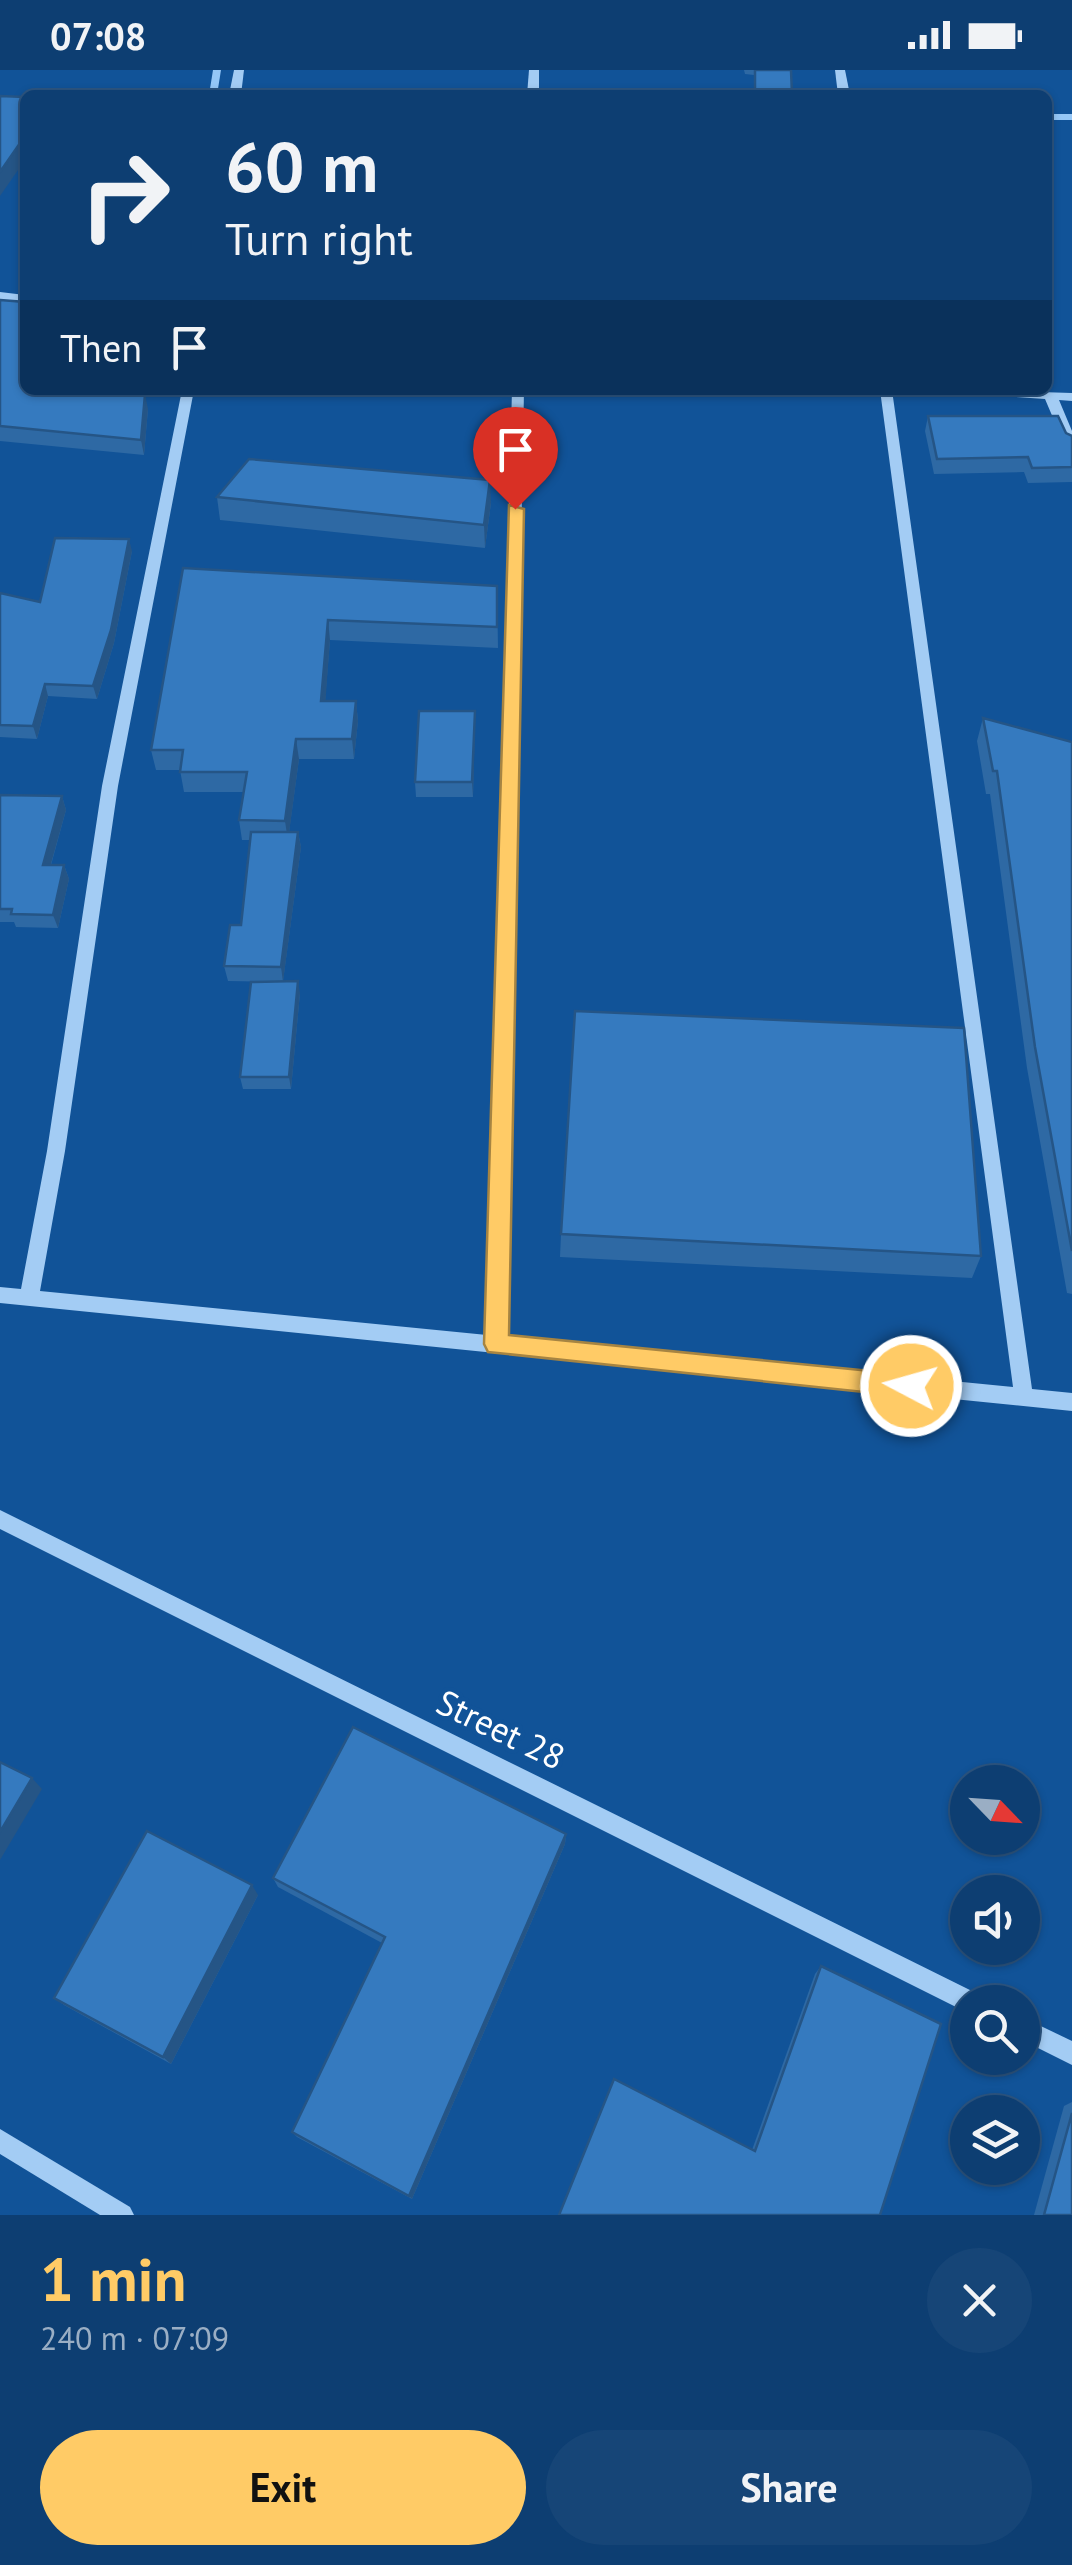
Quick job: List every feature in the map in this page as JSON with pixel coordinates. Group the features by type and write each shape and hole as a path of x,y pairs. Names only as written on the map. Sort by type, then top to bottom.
{"street":[{"path":"29,1298 56,1151 110,786 187,395"},
{"path":"496,1344 518,395"},
{"path":"887,395 1024,1397"},
{"path":"1072,397 1050,395 1072,446"},
{"path":"0,1295 1072,1402"},
{"name":"Street 28","path":"0,1519 950,1992"},
{"path":"1040,2037 1072,2053"},
{"path":"0,2140 122,2215"}],"building":[{"path":"755,70 791,70 792,90 755,90"},
{"path":"0,96 20,97 20,143 0,172"},
{"path":"0,300 20,302 20,395 145,395 141,440 0,426"},
{"path":"928,416 1058,416 1066,433 1072,436 1072,467 1032,468 1028,457 937,459"},
{"path":"249,459 490,480 484,525 217,497"},
{"path":"55,538 129,539 111,630 93,686 45,684 33,726 0,725 0,593 40,602"},
{"path":"183,568 497,586 497,627 328,620 321,701 356,701 352,739 296,739 285,821 239,820 247,772 180,772 183,750 151,750"},
{"path":"419,711 475,711 472,782 415,782"},
{"path":"983,718 1072,742 1072,1251 1035,1047 997,771 993,771"},
{"path":"0,795 62,796 43,865 64,865 53,915 11,914 12,909 0,909"},
{"path":"251,832 298,832 281,967 224,966 230,925 241,925"},
{"path":"298,981 289,1077 240,1077 251,982"},
{"path":"575,1011 964,1028 981,1256 561,1234"},
{"path":"353,1727 566,1834 409,2196 292,2132 385,1937 273,1878"},
{"path":"0,1762 32,1778 0,1832"},
{"path":"147,1831 252,1885 163,2057 54,1998"},
{"path":"821,1966 941,2024 880,2215 559,2215 614,2079 755,2151"},
{"path":"1072,2113 1072,2215 1044,2215"}],"waterway":[{"path":"214,90 217,70"},
{"path":"1052,117 1072,117"}],"route":[{"path":"515,509 496,1344 911,1386"}]}
